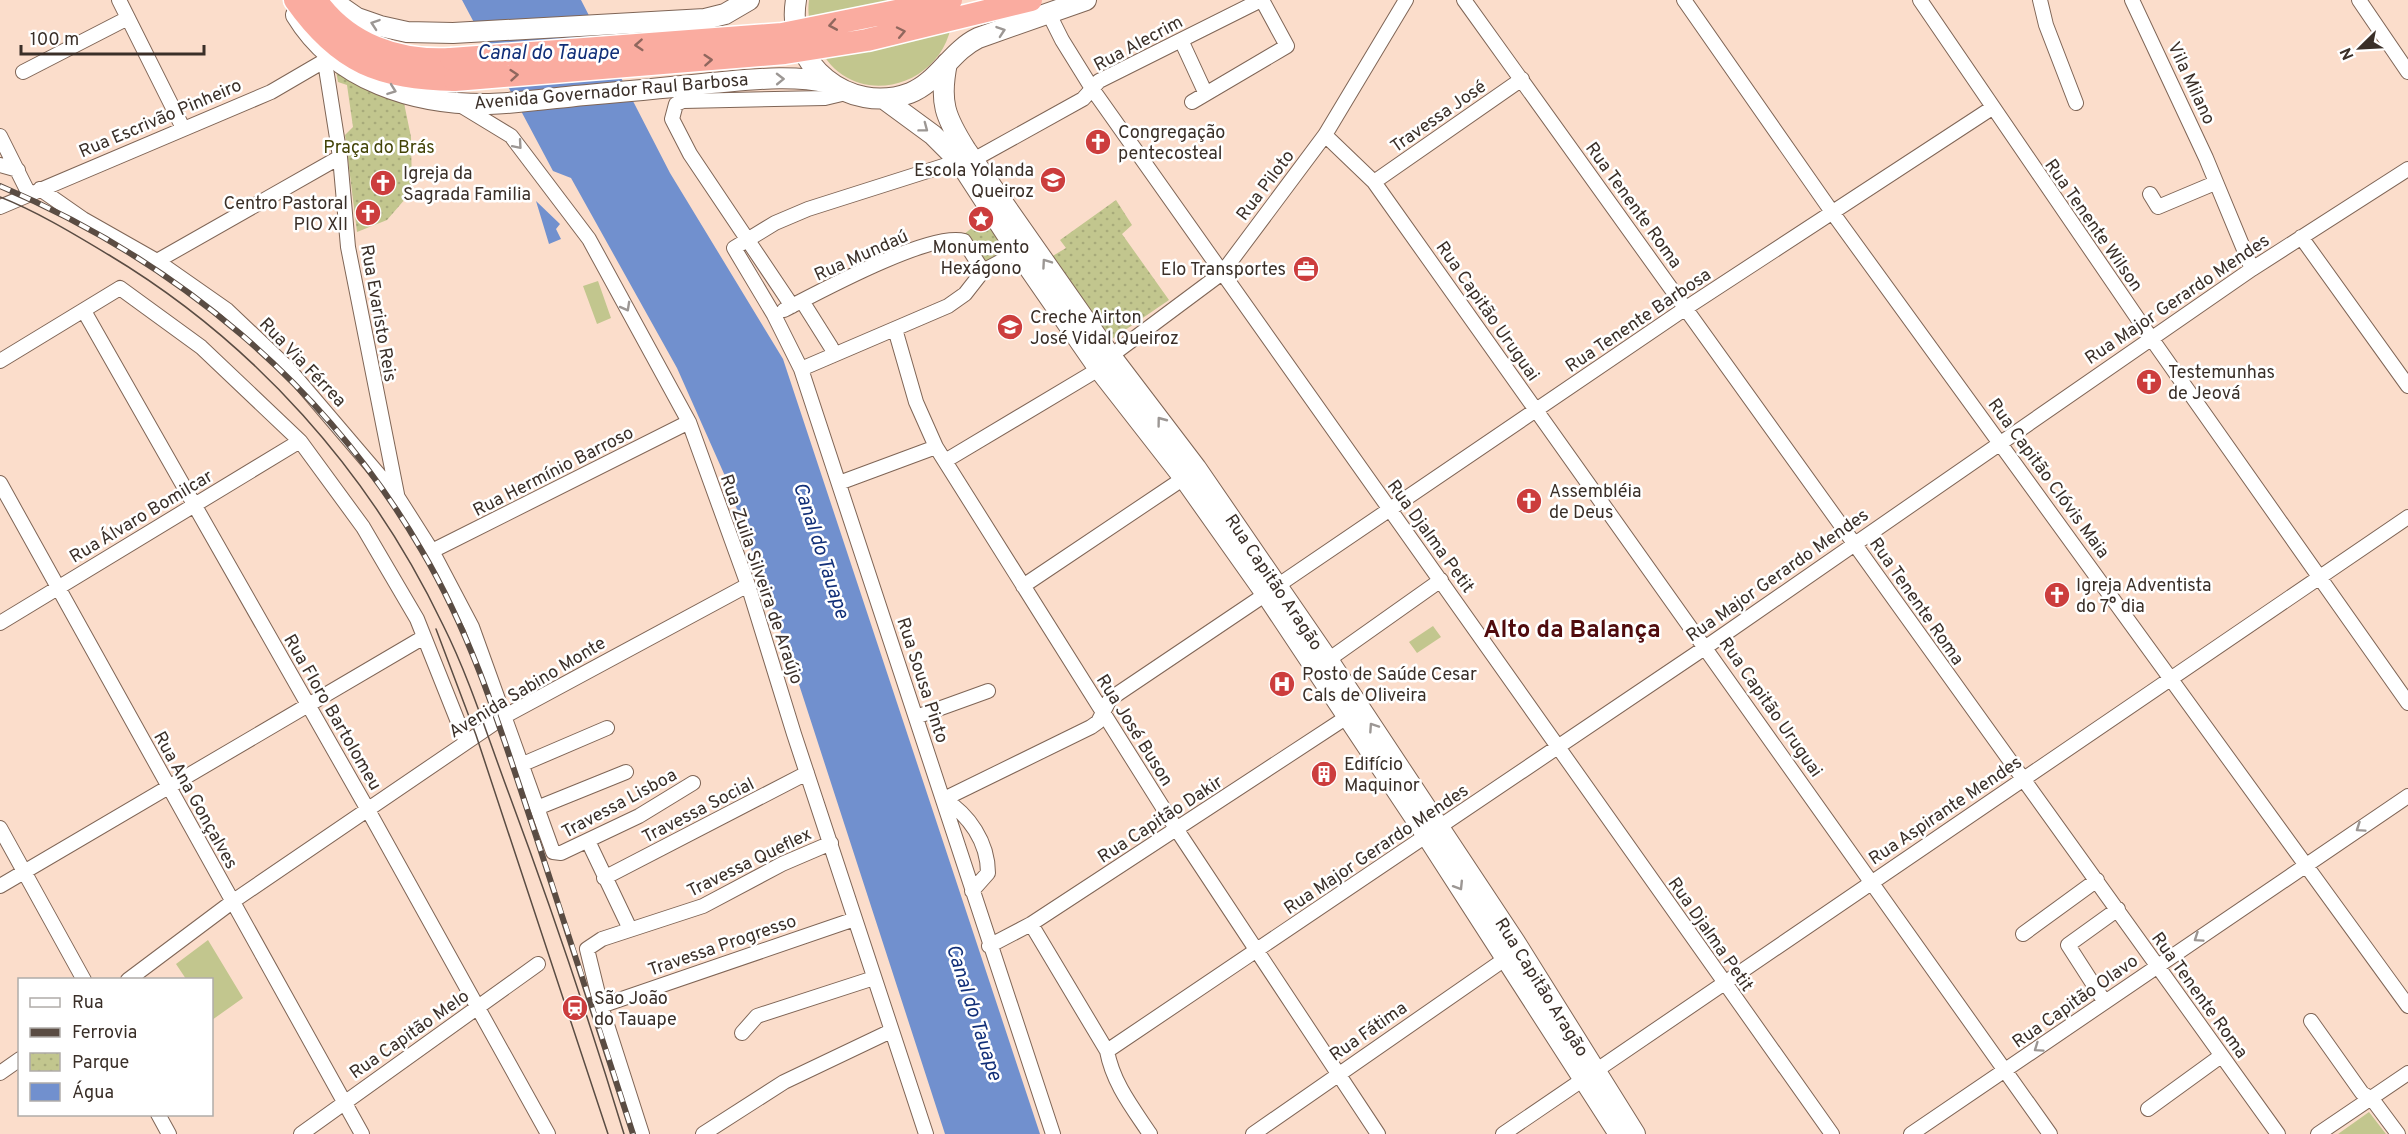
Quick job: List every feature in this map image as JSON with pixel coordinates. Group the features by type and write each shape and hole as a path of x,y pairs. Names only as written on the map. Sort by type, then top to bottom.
{"highway":[{"name":"Avenida Governador Raul Barbosa","path":"295,0 311,23 342,51 370,67 402,77 453,80 785,53 867,40 1031,0"},
{"name":"Avenida Governador Raul Barbosa","path":"316,0 339,26 365,44 397,57 422,61 453,80 782,34 951,0"}],"main road":[{"name":"Avenida Governador Raul Barbosa","path":"287,0 328,60 396,92 453,80 489,104 749,80 809,79 829,83"},
{"path":"331,0 357,18 380,26 407,32 453,33 705,19 725,14 749,0"},
{"name":"Avenida Governador Raul Barbosa","path":"796,0 795,25 801,47 812,67 829,83 846,93 862,98 884,99 911,92 931,80 965,45 978,38 1086,0"},
{"name":"Avenida Governador Raul Barbosa","path":"949,60 958,40 962,20 960,0"},
{"name":"Rua Capitão Aragão","path":"949,60 942,95 945,108 966,160 1018,252 1106,362 1196,468 1347,717 1434,832 1505,958 1589,1075 1635,1134"},
{"name":"Rua Capitão Aragão","path":"884,99 966,160 1184,478 1328,660 1434,832 1589,1075 1618,1134"}],"street":[{"path":"118,0 183,128"},
{"path":"1192,102 1287,46 1261,0"},
{"name":"Rua Alecrim","path":"734,248 775,223 808,209 966,160 1083,99 1099,81 1261,0"},
{"name":"Rua Piloto","path":"945,461 1106,362 1221,273 1324,135 1406,0"},
{"name":"Rua Tenente Roma","path":"1464,0 2278,1134"},
{"name":"Rua Capitão Clóvis Maia","path":"1684,0 1832,212 2408,1006"},
{"name":"Rua Tenente Wilson","path":"1920,0 2151,338 2408,703"},
{"path":"2040,0 2046,25 2076,103"},
{"name":"Vila Milano","path":"2132,0 2206,158 2252,269"},
{"path":"2359,0 2408,72"},
{"name":"Rua Djalma Petit","path":"1049,14 1093,90 1832,1134"},
{"path":"22,72 128,18"},
{"path":"1181,40 1205,93"},
{"name":"Rua Escrivão Pinheiro","path":"0,207 271,92 328,60"},
{"name":"Rua Evaristo Reis","path":"328,60 348,247 397,496"},
{"name":"Travessa José","path":"1374,182 1522,79"},
{"name":"Rua Zuila Silveira de Araújo","path":"453,80 511,136 531,159 589,239 689,422 748,585 807,774 926,1134"},
{"path":"831,346 748,239 690,154 672,120 676,104 706,99 825,98 846,93"},
{"name":"Rua Tenente Barbosa","path":"944,799 1091,727 1110,699 1686,308 1992,108"},
{"name":"Rua Capitão Uruguai","path":"1324,135 1374,182 2050,1134"},
{"path":"0,136 18,170 35,191"},
{"path":"157,261 340,157"},
{"path":"0,165 18,170"},
{"name":"Rua Major Gerardo Mendes","path":"1107,1052 1257,953 1706,647 2252,269 2408,169"},
{"path":"2150,194 2159,206 2215,183"},
{"name":"Rua Via Férrea","path":"35,191 157,261 227,310 287,368 397,496 432,551 471,627 505,716"},
{"path":"2301,237 2408,386"},
{"name":"Rua Mundaú","path":"774,315 901,254 947,239 964,241 983,271"},
{"name":"Rua Sousa Pinto","path":"734,248 774,315 801,369 944,799 989,946 1053,1134"},
{"path":"801,369 958,300 983,271 1018,252"},
{"path":"0,361 120,288 201,347 300,441 363,527 417,619 466,742"},
{"name":"Rua Floro Bartolomeu","path":"84,311 368,810 548,1134"},
{"name":"Rua José Buson","path":"895,329 918,408 936,447 1177,830 1378,1134"},
{"name":"Rua Hermínio Barroso","path":"432,551 689,422"},
{"name":"Rua Álvaro Bomilcar","path":"0,623 300,441"},
{"path":"839,483 936,447"},
{"path":"1023,586 1184,478"},
{"name":"Rua Ana Gonçalves","path":"0,483 362,1134"},
{"name":"Rua Aspirante Mendes","path":"1503,1134 2408,517"},
{"path":"1328,660 1441,580"},
{"name":"Avenida Sabino Monte","path":"131,978 232,902 505,716 748,585"},
{"path":"0,886 307,704 424,638"},
{"path":"916,717 988,691"},
{"path":"505,716 537,808 626,772"},
{"name":"Rua Capitão Dakir","path":"989,946 1031,924 1347,717"},
{"path":"523,764 607,728"},
{"name":"Travessa Social","path":"604,878 807,774"},
{"name":"Travessa Lisboa","path":"537,808 551,848 557,854 639,816 693,783"},
{"name":"Rua Capitão Olavo","path":"1911,1134 2408,796"},
{"path":"944,799 965,816 985,852 988,873 972,891"},
{"path":"0,828 83,978"},
{"path":"588,841 630,930"},
{"name":"Travessa Queflex","path":"601,1006 587,954 587,949 595,941 712,903 782,864 831,843"},
{"path":"2023,934 2097,880"},
{"path":"2104,1001 2068,945 2118,909"},
{"name":"Travessa Progresso","path":"601,1006 855,919"},
{"path":"1031,924 1107,1052 1110,1069 1118,1085 1150,1134"},
{"name":"Rua Fátima","path":"1253,1134 1505,958"},
{"name":"Rua Capitão Melo","path":"301,1134 538,964"},
{"path":"742,1033 757,1016 874,978"},
{"path":"601,1006 642,1134"},
{"path":"2311,1022 2362,1092 2372,1099 2398,1134"},
{"path":"703,1134 784,1082 891,1030"},
{"path":"2148,1109 2222,1056"},
{"path":"0,1073 18,1060"},
{"path":"2318,1134 2408,1073"},
{"path":"160,1116 169,1134"}],"green space":[{"path":"809,0 952,0 950,30 939,54 922,72 899,83 875,86 852,80 831,65 812,30"},
{"name":"Praça do Brás","path":"336,71 404,103 411,137 412,191 387,220 357,232 345,135 353,127 347,85 338,82"},
{"path":"1116,200 1132,225 1122,234 1169,300 1112,339 1051,257 1066,248 1060,240"},
{"path":"983,209 1007,249 982,265 963,235 973,227 971,218"},
{"path":"598,281 611,318 597,324 583,286"},
{"path":"1433,626 1441,637 1417,653 1409,642"},
{"path":"208,940 243,998 213,1019 213,978 185,978 176,964"},
{"path":"2369,1112 2386,1134 2338,1134"}],"water":[{"name":"Canal do Tauape","path":"462,0 581,0 670,173 783,359 1040,1134 945,1134 793,666 725,476 677,368 571,178 553,171"},
{"path":"536,201 560,224 556,229 561,239 549,244"}],"tram line":[{"path":"0,197 42,216 109,255 162,290 212,328 259,370 303,415 380,515 414,569 453,645 470,687 555,921 624,1134"},
{"path":"436,629 476,735 608,1134"}],"railway":[{"path":"0,186 64,216 126,251 185,290 241,334 292,382 340,434 383,491 422,551 440,584 486,689 633,1134"}],"place":[{"name":"Congregação pentecosteal","path":"1098,142"},
{"name":"Escola Yolanda Queiroz","path":"1053,180"},
{"name":"Igreja da Sagrada Familia","path":"383,183"},
{"name":"Centro Pastoral PIO XII","path":"368,213"},
{"name":"Monumento Hexágono","path":"981,219"},
{"name":"Elo Transportes","path":"1306,269"},
{"name":"Creche Airton José Vidal Queiroz","path":"1010,327"},
{"name":"Testemunhas de Jeová","path":"2149,382"},
{"name":"Assembléia de Deus","path":"1529,501"},
{"name":"Igreja Adventista do 7° dia","path":"2057,595"},
{"name":"Posto de Saúde Cesar Cals de Oliveira","path":"1282,684"},
{"name":"Edifício Maquinor","path":"1324,774"},
{"name":"São João do Tauape","path":"575,1008"}],"district":[{"name":"Alto da Balança","path":"1572,629"}]}
